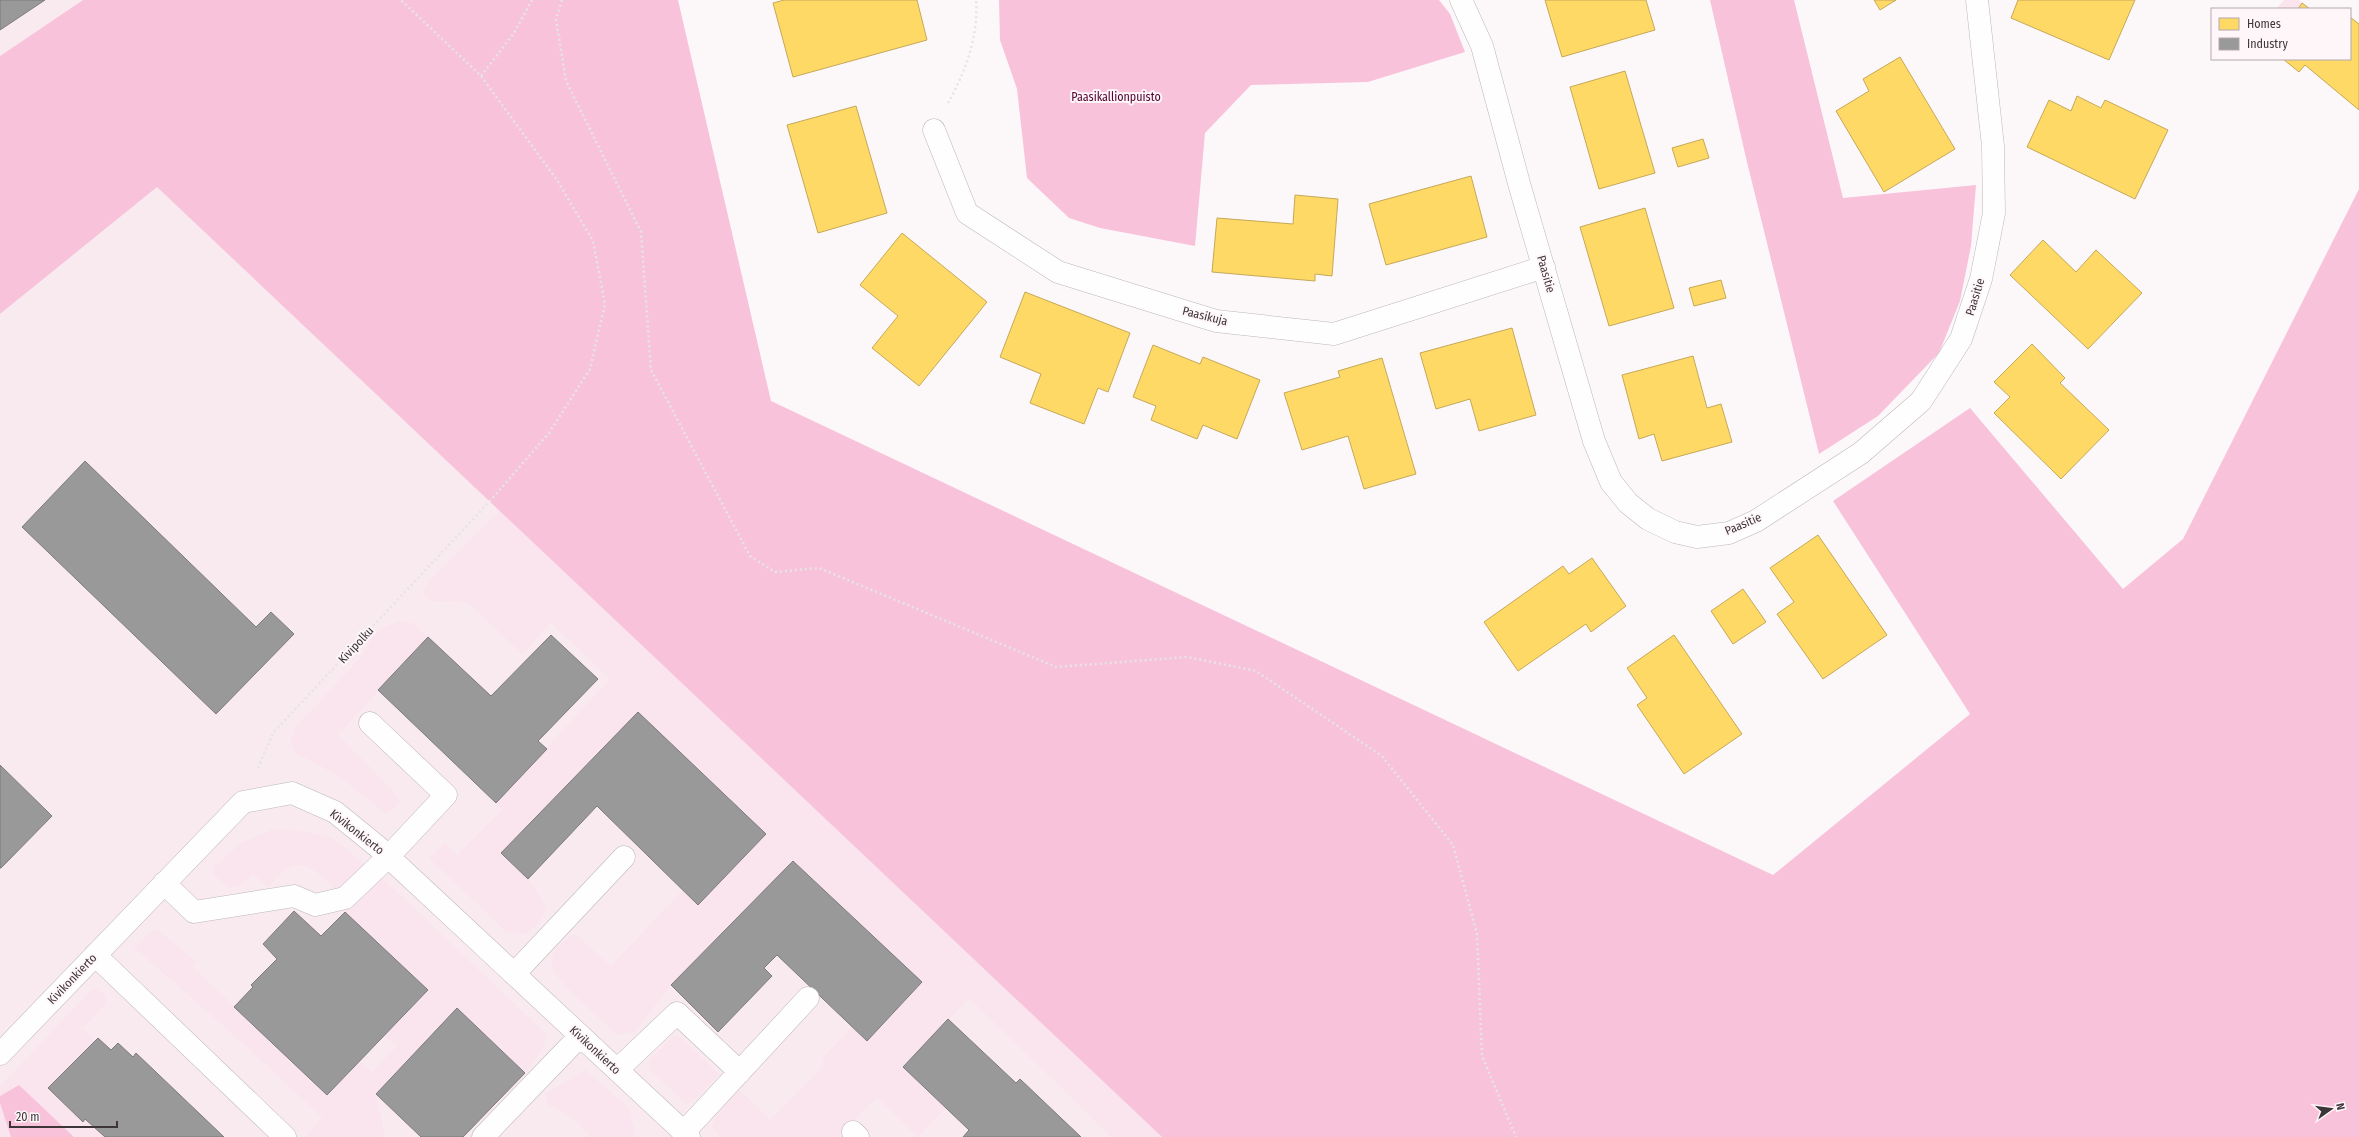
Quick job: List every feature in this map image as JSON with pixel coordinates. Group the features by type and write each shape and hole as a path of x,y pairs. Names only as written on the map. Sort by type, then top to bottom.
{"street":[{"name":"Paasitie","path":"1461,0 1482,46 1594,441 1611,482 1628,503 1648,519 1675,532 1697,537 1729,533 1756,521 1861,453 1899,422 1921,401 1961,339 1981,278 1994,213 1993,146 1977,0"},
{"name":"Paasikuja","path":"934,130 967,213 1058,272 1216,321 1334,334 1544,267"},
{"path":"164,883 194,912 294,896 314,905 345,898 388,857 446,795 370,723"},
{"name":"Kivikonkierto","path":"0,1054 243,802 292,793 335,812 388,857 686,1135"},
{"path":"514,974 624,857"},
{"path":"94,955 285,1137"},
{"path":"686,1135 740,1072 808,998"},
{"path":"617,1070 677,1013 740,1072"},
{"path":"483,1137 580,1036"}],"path":[{"name":"Kivipolku","path":"243,802 273,733 490,501 548,433 590,369 604,304 593,241 556,180 481,76 401,0"},
{"path":"481,76 514,33 532,0"},
{"path":"562,0 556,19 566,81 641,232 651,370 750,556 775,572 819,568 1056,667 1187,657 1256,670 1382,756 1453,845 1477,934 1482,1056 1516,1137"},
{"path":"934,130 967,64 977,10 976,0"}],"shaded area":[{"path":"0,0 83,0 0,56"},
{"path":"2284,0 2299,0 2302,3 2299,8 2277,8"},
{"path":"157,186 1162,1137 0,1137 0,314"},
{"path":"538,461 513,524 1162,1137 1112,1137 969,998 903,1066 946,1108 918,1137 877,1097 837,1137 720,1137 711,1127 717,1115 739,1090 770,1120 823,1067 823,1058 852,1027 867,1041 922,982 793,861 671,985 635,1031 619,1035 580,1000 563,983 553,967 552,959 555,951 562,943 575,934 611,966 683,890 698,905 766,834 638,713 528,879 546,907 539,922 526,934 506,931 429,858 445,843 457,855 502,810 496,803 610,679 551,623 522,654 469,603 430,600 423,594 428,582 500,511"},
{"path":"400,621 414,624 428,637 338,735 395,793 400,802 386,814 343,779 314,762 295,754 291,743 294,729 361,657 371,639 385,627"},
{"path":"273,829 301,831 331,838 368,866 338,891 316,871 302,865 295,865 285,869 268,887 253,874 240,886 230,888 214,875 214,867 241,843"},
{"path":"379,875 547,1035 543,1048 525,1073 457,1008 376,1094 384,1132 382,1137 305,1137 322,1117 245,1045 134,947 155,929 173,942 196,962 192,966 327,1095 360,1061 372,1072 397,1046 384,1036 428,991 345,912"},
{"path":"96,989 104,995 106,1004 83,1028 95,1041 48,1088 82,1122 85,1119 105,1137 74,1137 19,1085 0,1096 0,1087 91,990"},
{"path":"674,1036 680,1037 719,1074 699,1096 687,1104 651,1071 649,1060"},
{"path":"585,1070 629,1108 636,1137 590,1137 572,1118 549,1105 546,1094"},
{"path":"0,1103 11,1137 0,1137"}],"green space":[{"path":"83,0 678,0 771,401 1773,875 1970,714 1833,501 1970,408 2123,589 2183,539 2359,189 2359,1137 1162,1137 157,187 0,314 0,56"},
{"name":"Paasikallionpuisto","path":"999,0 1439,0 1450,14 1465,52 1368,82 1251,85 1205,133 1195,246 1100,228 1069,218 1027,178 1017,89 1000,40"},
{"path":"1710,0 1794,0 1843,198 1976,185 1971,246 1960,301 1939,353 1878,416 1819,454 1746,158"},
{"path":"19,1085 74,1137 11,1137 0,1103 0,1096"}],"building: Homes":[{"path":"784,0 917,0 927,40 793,77 773,3"},
{"path":"1545,0 1646,0 1655,30 1562,57"},
{"path":"1874,0 1896,0 1880,10"},
{"path":"2018,0 2135,0 2109,60 2011,18"},
{"path":"2302,3 2309,8 2299,8"},
{"path":"2351,18 2359,24 2359,110 2305,65 2299,72 2284,60 2351,60"},
{"path":"1900,57 1955,149 1884,192 1836,111 1869,91 1863,79"},
{"path":"1625,71 1655,173 1599,189 1570,87"},
{"path":"2077,96 2101,108 2105,100 2168,130 2135,199 2027,147 2049,100 2071,111"},
{"path":"856,106 887,213 818,233 787,125"},
{"path":"1703,139 1709,158 1678,167 1672,148"},
{"path":"1471,176 1487,237 1386,265 1369,204"},
{"path":"1295,195 1338,199 1332,276 1315,274 1315,281 1212,272 1217,218 1293,224"},
{"path":"1645,208 1674,308 1609,326 1580,227"},
{"path":"902,233 987,302 919,386 872,348 898,316 860,285"},
{"path":"2043,240 2076,272 2096,250 2142,293 2088,349 2010,275"},
{"path":"1721,280 1726,298 1694,306 1689,288"},
{"path":"1025,292 1130,333 1108,392 1098,388 1084,424 1030,403 1041,374 1000,357"},
{"path":"1512,328 1536,415 1479,431 1470,399 1436,409 1420,353"},
{"path":"2032,344 2065,378 2060,383 2109,430 2061,479 1994,413 2010,397 1994,382"},
{"path":"1153,345 1200,364 1203,357 1260,380 1237,439 1203,425 1197,439 1151,420 1156,406 1133,397"},
{"path":"1693,356 1707,408 1721,404 1732,442 1662,461 1654,434 1639,439 1622,375"},
{"path":"1382,358 1416,474 1364,489 1348,436 1302,450 1284,393 1340,377 1338,371"},
{"path":"1818,535 1887,635 1823,679 1777,614 1794,602 1770,568"},
{"path":"1592,558 1626,606 1591,632 1586,624 1518,671 1484,622 1563,566 1569,574"},
{"path":"1743,589 1766,622 1733,644 1711,611"},
{"path":"1674,635 1742,734 1684,774 1637,705 1647,698 1627,668"}],"building: Industry":[{"path":"0,0 45,0 0,30"},
{"path":"85,461 256,627 271,612 294,634 216,714 22,527"},
{"path":"551,635 598,679 538,741 547,749 496,803 378,690 428,637 491,696"},
{"path":"638,712 766,834 698,905 597,806 528,879 501,853"},
{"path":"0,765 52,816 1,868 0,868"},
{"path":"793,861 922,982 867,1041 777,955 764,968 772,976 718,1032 671,985"},
{"path":"294,911 321,936 345,912 428,990 327,1095 234,1007 253,987 251,985 277,959 263,944"},
{"path":"457,1008 525,1073 463,1137 421,1137 376,1094"},
{"path":"948,1019 1016,1083 1020,1079 1081,1137 963,1137 969,1130 903,1067"},
{"path":"98,1038 111,1050 118,1043 133,1057 136,1053 224,1137 105,1137 85,1119 83,1122 48,1088"}]}
